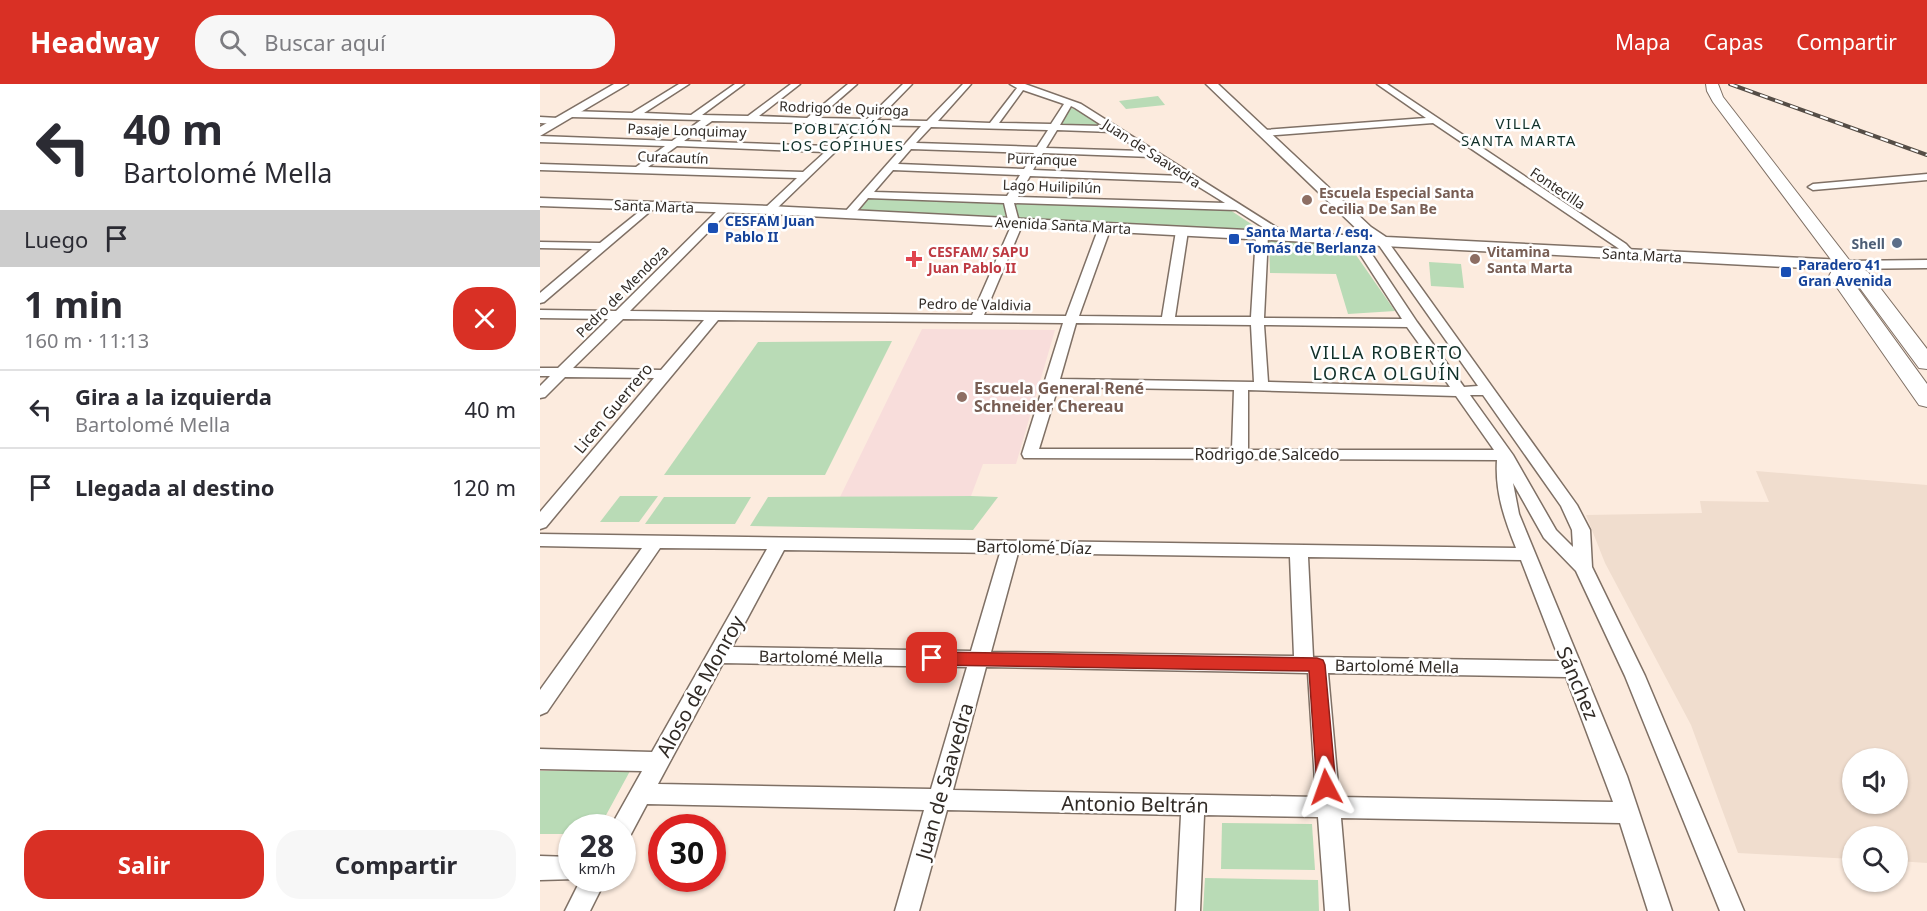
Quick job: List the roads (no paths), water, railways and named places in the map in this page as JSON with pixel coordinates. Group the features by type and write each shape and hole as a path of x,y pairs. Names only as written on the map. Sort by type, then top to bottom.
{"main road":[{"path":"1700,84 1704,94 1729,114"},
{"path":"1712,84 1714,94 1844,265 1853,268 1861,276 1927,363"},
{"path":"1725,84 1729,114"},
{"path":"1844,265 1839,276 1927,400"}],"street":[{"path":"541,123 606,84"},
{"path":"541,123 558,121 622,84"},
{"path":"635,115 685,84"},
{"path":"693,117 740,84"},
{"path":"750,119 796,84"},
{"path":"810,120 853,84"},
{"path":"769,210 833,149 908,84"},
{"path":"848,215 908,146 967,84"},
{"path":"1212,84 1264,133 1362,235 1411,323 1505,455 1550,534 1583,567 1639,686 1732,911"},
{"name":"Fontecilla","path":"1381,84 1622,246 1630,255"},
{"path":"992,126 1018,85"},
{"name":"Juan de Saavedra","path":"1018,85 1069,102 1116,129 1284,236"},
{"path":"976,319 1018,223 1013,220 1008,204 1069,102"},
{"name":"Rodrigo de Quiroga","path":"571,114 1116,129"},
{"path":"638,170 710,118"},
{"path":"1264,133 1434,120"},
{"name":"Pasaje Lonquimay","path":"540,139 833,149"},
{"path":"908,146 1154,154"},
{"name":"Curacautín","path":"540,166 805,175"},
{"name":"Purranque","path":"890,167 1193,179"},
{"path":"1813,186 1927,177"},
{"name":"Lago Huilipilún","path":"866,195 1238,207"},
{"name":"Santa Marta","path":"540,202 769,210"},
{"path":"540,299 650,206"},
{"name":"Pedro de Mendoza","path":"540,394 725,209"},
{"name":"Avenida Santa Marta","path":"769,210 1284,236 1362,235"},
{"path":"1106,227 1071,320 1052,383 1240,385 1459,392 1486,390"},
{"path":"1168,321 1182,231"},
{"path":"1261,386 1257,322 1262,235"},
{"name":"Santa Marta","path":"1362,235 1382,241 1630,255 1844,265 1927,264"},
{"path":"1382,241 1569,505 1581,530 1583,567"},
{"path":"540,245 603,246"},
{"name":"Pedro de Valdivia","path":"540,314 1411,323"},
{"name":"Licen Guerrero","path":"540,522 714,316"},
{"path":"540,372 664,374"},
{"name":"Rodrigo de Salcedo","path":"1052,383 1030,454 1505,455"},
{"path":"1240,385 1240,454"},
{"name":"Sánchez","path":"1505,455 1505,495 1616,776 1660,911"},
{"name":"Bartolomé Díaz","path":"540,540 1527,554"},
{"path":"540,706 656,541"},
{"name":"Aloso de Monroy","path":"630,814 779,543"},
{"name":"Juan de Saavedra","path":"907,911 1011,546"},
{"path":"1299,551 1310,665 1329,807 1337,911"},
{"name":"Bartolomé Mella","path":"717,655 1573,669"},
{"path":"540,759 658,762"},
{"name":"Antonio Beltrán","path":"641,794 1628,813"},
{"path":"1188,911 1192,805"},
{"path":"540,868 558,869"},
{"path":"577,911 587,892"}],"railway":[{"path":"1730,84 1927,155"}],"place":[{"name":"Escuela Especial Santa Cecilia De San Be","path":"1307,200"},
{"name":"CESFAM Juan Pablo II","path":"713,228"},
{"name":"Santa Marta / esq. Tomás de Berlanza","path":"1234,239"},
{"name":"Shell","path":"1897,243"},
{"name":"CESFAM/ SAPU Juan Pablo II","path":"914,259"},
{"name":"Vitamina Santa Marta","path":"1475,259"},
{"name":"Paradero 41 Gran Avenida","path":"1786,272"},
{"name":"Escuela General René Schneider Chereau","path":"962,397"}],"district":[{"name":"VILLA SANTA MARTA","path":"1519,132"},
{"name":"POBLACIÓN LOS COPIHUES","path":"843,136"},
{"name":"VILLA ROBERTO LORCA OLGUÍN","path":"1387,362"}]}
